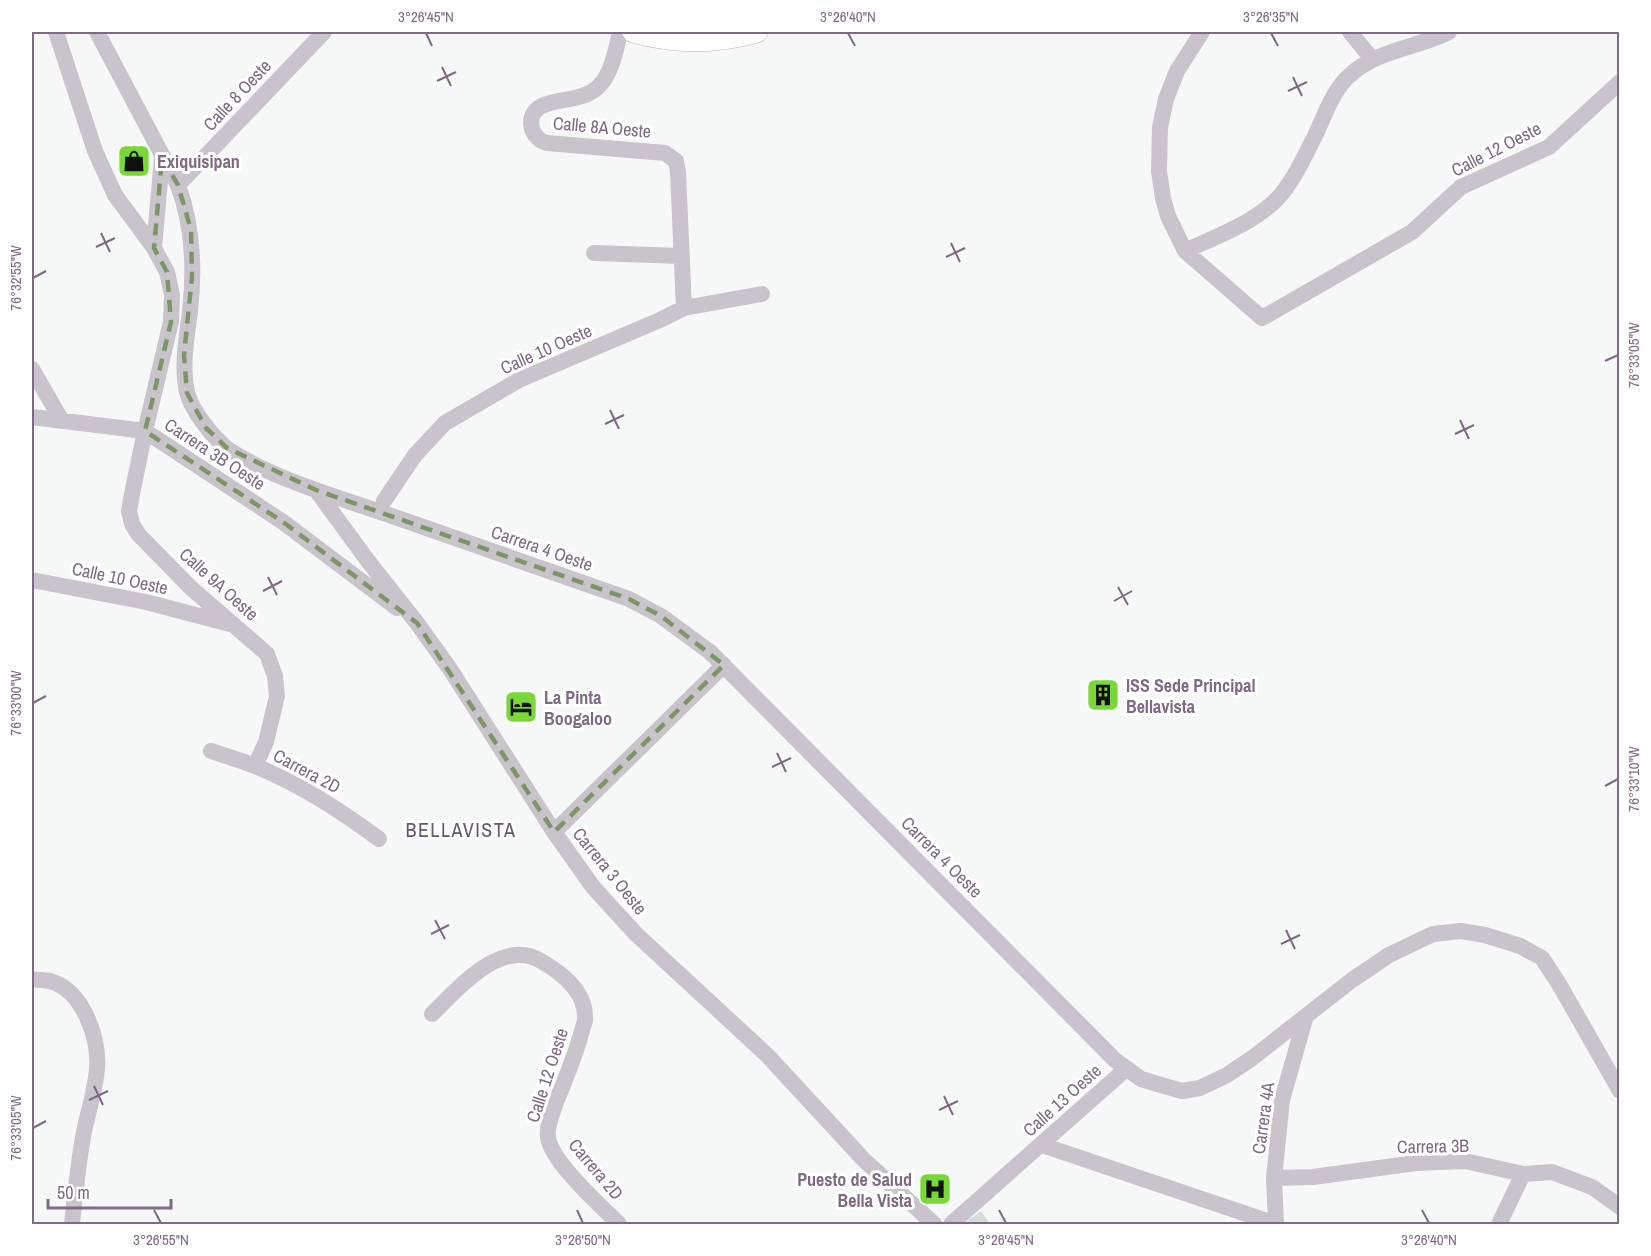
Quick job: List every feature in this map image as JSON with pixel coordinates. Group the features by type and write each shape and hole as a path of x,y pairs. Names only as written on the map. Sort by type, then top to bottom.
{"main road":[{"path":"633,32 653,38 694,40 730,39 757,32"}],"street":[{"name":"Carrera 3B Oeste","path":"56,32 95,151 115,195 154,248 167,272 172,295 171,313 145,431 283,522 417,623"},
{"name":"Carrera 4 Oeste","path":"97,32 178,185 188,218 193,252 190,309 184,356 187,393 206,428 227,448 259,467 316,490 629,600 661,616 724,665 1126,1069"},
{"name":"Calle 8 Oeste","path":"178,185 324,32"},
{"name":"Calle 8A Oeste","path":"620,32 603,82 591,93 543,105 535,111 531,120 534,134 547,143 665,153 676,160 681,256"},
{"path":"1202,32 1177,71 1166,99 1160,127 1159,171 1163,198 1168,216 1185,251 1250,220 1271,205 1286,190 1347,76 1372,59 1449,32"},
{"path":"1350,32 1372,59"},
{"name":"Calle 12 Oeste","path":"1185,251 1262,318 1412,232 1461,187 1549,147 1620,82"},
{"path":"154,248 162,158"},
{"path":"594,253 681,256 684,308"},
{"name":"Calle 10 Oeste","path":"384,501 415,455 445,423 519,380 684,308 762,294"},
{"path":"32,369 62,421"},
{"path":"32,417 145,431"},
{"name":"Calle 9A Oeste","path":"145,431 129,511 132,524 139,535 191,588 267,654 275,676 277,696 272,719 266,742 255,766"},
{"name":"Carrera 3 Oeste","path":"316,490 417,623 474,705 554,832 593,887 635,933 767,1055 864,1160 934,1224"},
{"name":"Calle 10 Oeste","path":"32,580 146,602 235,625"},
{"path":"554,832 724,665"},
{"name":"Carrera 2D","path":"210,751 255,766 339,810 379,839"},
{"name":"Calle 13 Oeste","path":"951,1224 1126,1069 1142,1078 1182,1091 1200,1088 1227,1075 1305,1019 1353,980 1409,945 1433,934 1461,931 1485,935 1520,946 1542,958 1620,1091"},
{"name":"Calle 12 Oeste","path":"432,1014 469,979 495,960 516,954 535,957 555,969 570,982 581,999 585,1020 552,1114 547,1137"},
{"path":"32,979 52,981 82,1006 90,1022 96,1046 97,1068 79,1161 72,1224"},
{"name":"Carrera 4A","path":"1276,1224 1274,1178 1282,1100 1305,1019"},
{"name":"Carrera 2D","path":"547,1137 555,1154 577,1182 619,1224"},
{"path":"1042,1145 1276,1224"},
{"name":"Carrera 3B","path":"1274,1178 1313,1177 1416,1163 1465,1161 1523,1174 1552,1172 1592,1186 1620,1206"},
{"path":"1496,1223 1523,1174"}],"highlighted area":[{"path":"162,158 178,185 191,230 192,277 184,355 187,393 206,428 227,448 316,490 629,599 661,616 724,665 554,832 417,623 283,522 145,431 171,322 167,272 154,248"}],"shaded area":[{"path":"981,1211 990,1224 963,1224"}],"place":[{"name":"Exiquisipan","path":"134,161"},
{"name":"ISS Sede Principal Bellavista","path":"1103,695"},
{"name":"La Pinta Boogaloo","path":"521,707"},
{"name":"Puesto de Salud Bella Vista","path":"935,1189"}],"district":[{"name":"BELLAVISTA","path":"461,829"}]}
